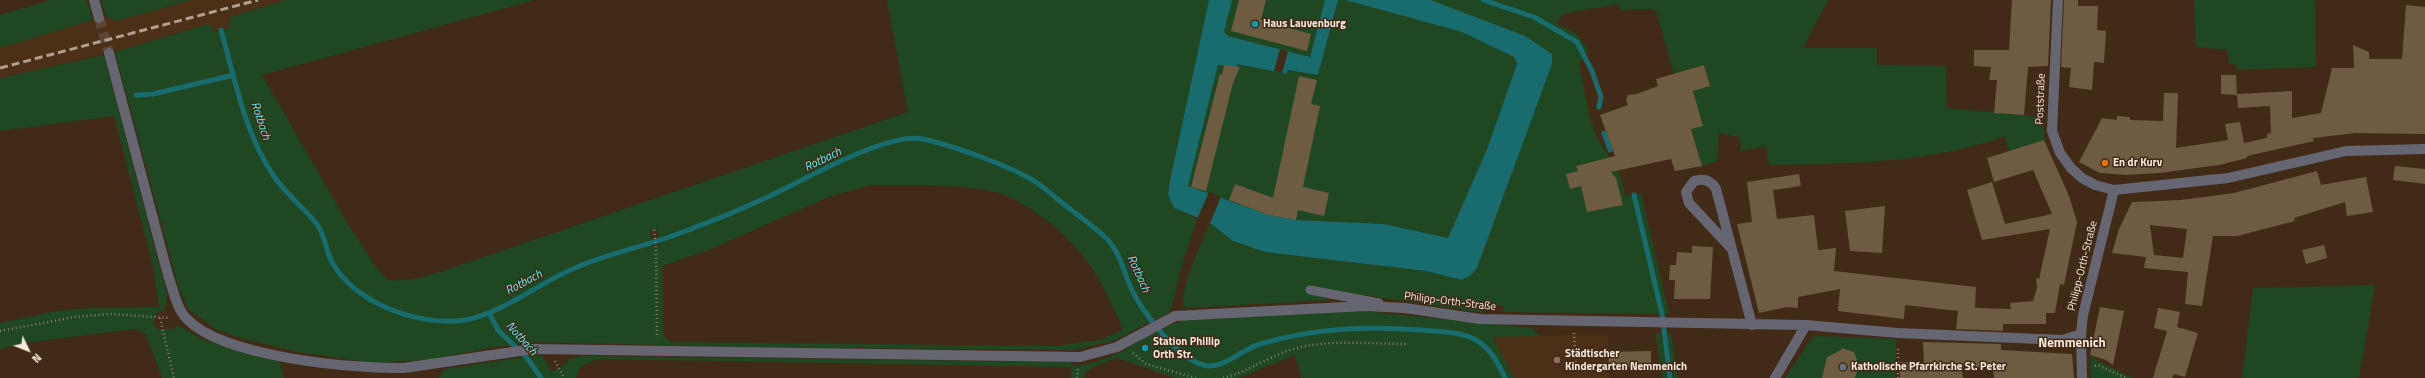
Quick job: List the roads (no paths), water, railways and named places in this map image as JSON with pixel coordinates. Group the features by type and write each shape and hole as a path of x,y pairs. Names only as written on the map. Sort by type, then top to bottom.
{"street":[{"path":"94,0 99,18"},
{"name":"Poststraße","path":"2058,0 2051,119 2054,139 2060,154 2076,174 2095,185 2114,190"},
{"name":"Philipp-Orth-Straße","path":"109,53 168,275 180,309 191,323 213,336 241,347 279,355 362,366 404,368 528,349 1074,357 1106,352 1128,342 1167,319 1175,316 1365,306 1405,308 1480,320 1670,324 1752,324 2056,341 2081,334 2083,315 2114,190"},
{"path":"2114,190 2228,178 2346,150 2425,149"},
{"path":"1732,248 1689,203 1686,192 1694,181 1706,180 1715,186 1732,248 1752,324"},
{"path":"1775,378 1806,326"},
{"path":"2081,334 2081,374"}],"lane":[{"path":"1310,290 1405,308"}],"water":[{"path":"1209,0 1232,0 1224,32 1228,36 1310,57 1325,0 1338,0 1318,75 1288,70 1286,74 1237,64 1237,67 1218,65 1188,186 1269,215 1296,220 1384,224 1448,238 1487,149 1517,64 1514,57 1462,32 1345,0 1431,0 1525,36 1552,54 1552,64 1477,268 1470,276 1461,280 1426,271 1265,252 1233,241 1210,223 1174,208 1168,195 1170,180"}],"waterway":[{"path":"1483,0 1534,17 1577,42 1592,71 1601,97 1599,107"},
{"name":"Rotbach","path":"221,30 247,123 263,158 273,175 319,227 331,260 341,275 354,288 371,300 389,309 408,315 428,320 447,321 465,320 479,316 507,304 561,274 599,259 675,235 715,220 871,148 908,139 923,139 977,156 1006,167 1033,180 1095,229 1106,238 1115,249 1136,298 1153,323 1175,347 1187,357 1198,363 1209,366 1216,365 1229,360 1254,346 1300,334 1360,328 1401,329 1456,333 1476,340 1490,352 1505,378"},
{"path":"136,95 153,94 234,75"},
{"path":"1604,133 1610,150"},
{"path":"1634,195 1662,314 1670,378"},
{"name":"Notbach","path":"489,313 498,330 527,358 541,378"}],"tunnel":[{"path":"99,18 109,53"}],"railway":[{"path":"0,68 258,0"}],"place":[{"name":"Haus Lauvenburg","path":"1255,24"},
{"name":"En dr Kurv","path":"2105,163"},
{"name":"Station Phillip Orth Str.","path":"1145,348"},
{"name":"Städtischer Kindergarten Nemmenich","path":"1557,360"},
{"name":"Katholische Pfarrkirche St. Peter","path":"1843,367"}],"district":[{"name":"Nemmenich","path":"2072,344"}]}
